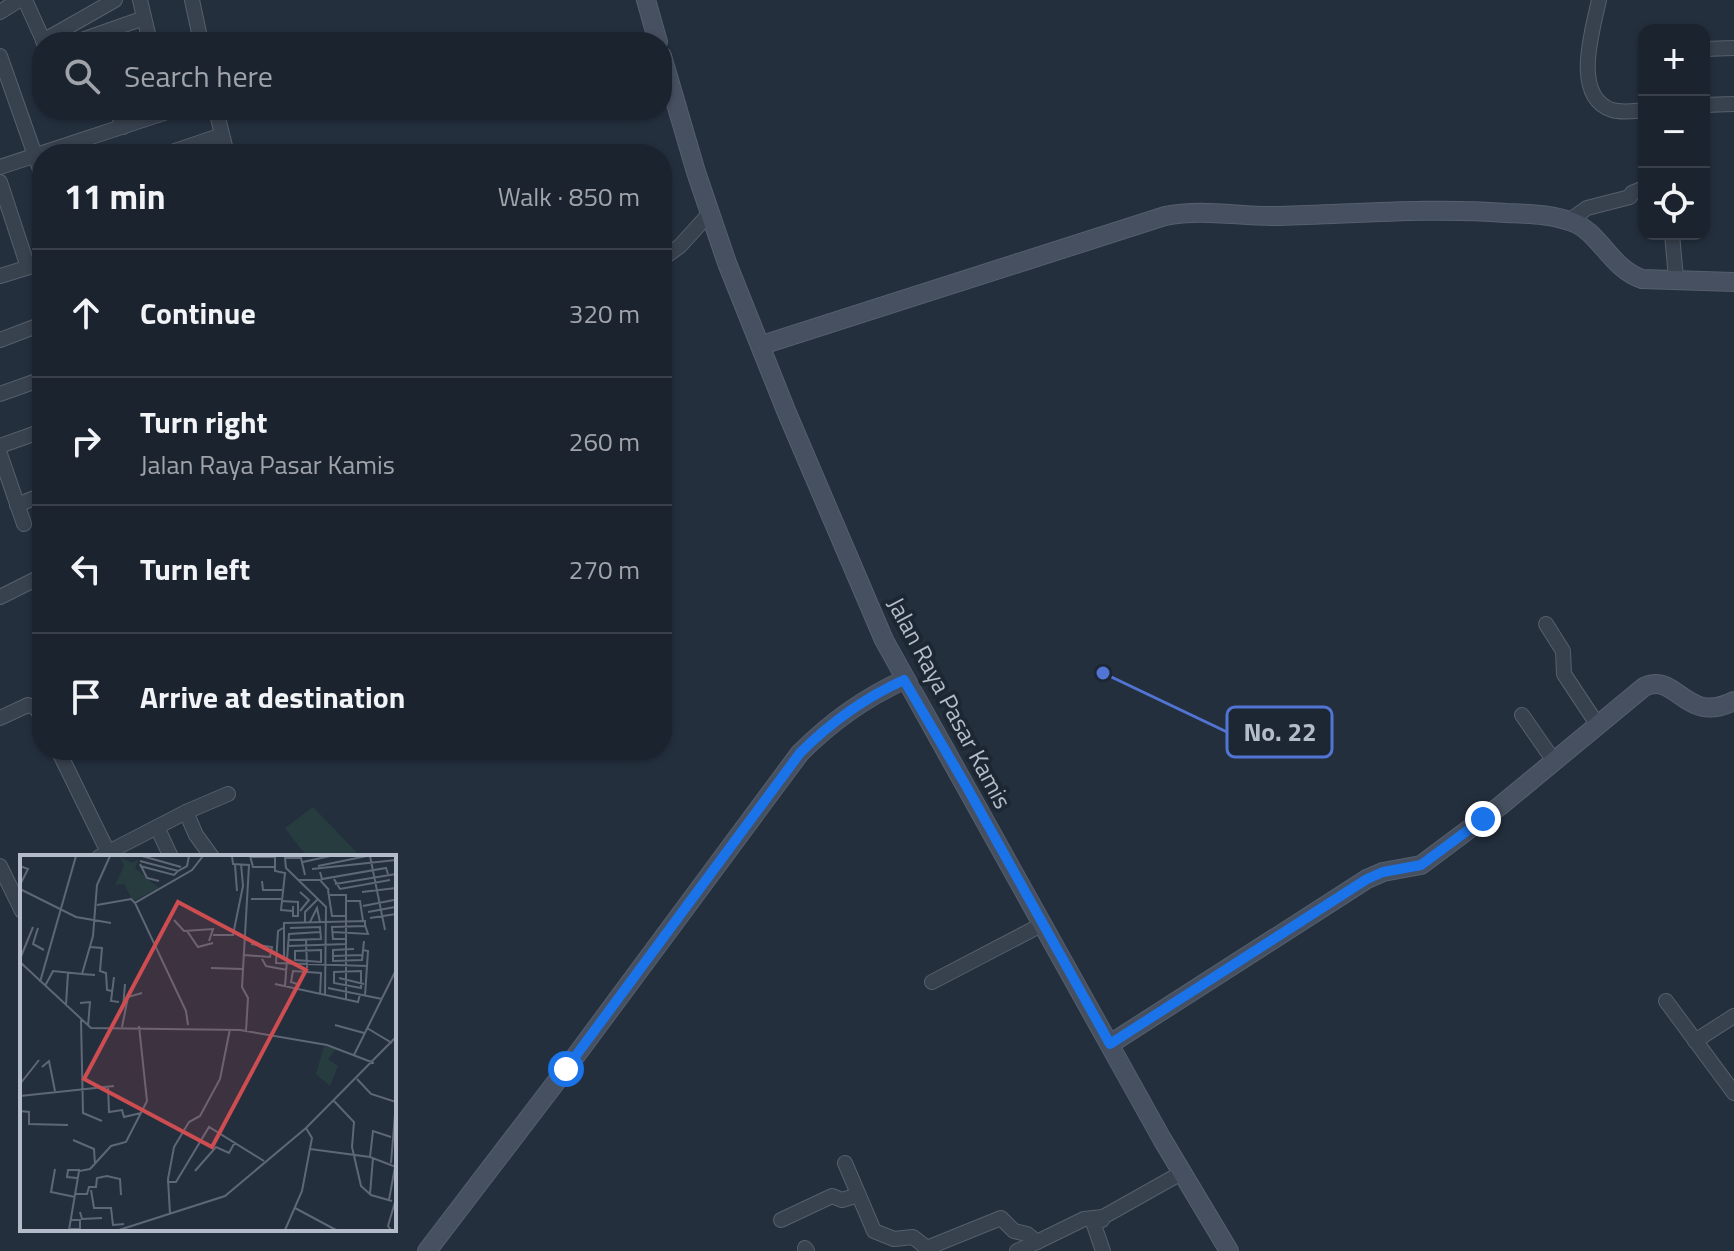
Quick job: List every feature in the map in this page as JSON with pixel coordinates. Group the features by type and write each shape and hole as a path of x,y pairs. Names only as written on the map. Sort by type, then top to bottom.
{"street":[{"path":"0,12 22,0 39,32"},
{"path":"60,32 115,0"},
{"path":"140,0 148,32"},
{"path":"192,0 199,32"},
{"path":"646,0 655,32"},
{"path":"1599,0 1587,67 1594,94 1609,109 1638,110"},
{"path":"104,32 144,18"},
{"path":"1710,49 1734,48"},
{"path":"0,56 32,147"},
{"name":"Jalan Raya Pasar Kamis","path":"672,90 727,263 884,640 1229,1251"},
{"path":"1710,105 1734,104"},
{"path":"121,120 123,127"},
{"path":"88,144 144,120"},
{"path":"218,120 224,144"},
{"path":"195,144 222,135"},
{"path":"0,167 32,156"},
{"path":"0,182 5,216 32,260"},
{"path":"1569,221 1578,212 1630,197 1638,190"},
{"path":"762,345 1182,212 1276,216 1408,209 1545,216 1569,221 1587,232 1622,270 1632,276 1642,279 1734,282"},
{"path":"672,252 709,214"},
{"path":"1673,240 1676,278"},
{"path":"0,276 32,266"},
{"path":"0,340 32,328"},
{"path":"0,394 32,383"},
{"path":"0,446 32,435"},
{"path":"0,454 24,524"},
{"path":"17,505 32,499"},
{"path":"0,597 32,581"},
{"path":"1546,624 1563,651 1564,674 1597,724"},
{"path":"427,1251 800,753 829,724 904,680"},
{"path":"1110,1044 1367,879 1383,872 1421,865 1491,813 1597,724 1652,683 1664,685 1707,710 1734,701"},
{"path":"0,718 28,705 32,706"},
{"path":"1522,715 1554,761"},
{"path":"62,760 104,855 228,794"},
{"path":"186,812 196,835 211,855"},
{"path":"157,827 170,855"},
{"path":"0,866 20,907"},
{"path":"932,982 1043,924"},
{"path":"1666,1001 1734,1093"},
{"path":"1695,1041 1734,1016"},
{"path":"845,1163 876,1233 894,1239 913,1237 927,1248 1001,1218 1014,1231 1027,1234 1037,1242"},
{"path":"1017,1251 1084,1219 1103,1217 1184,1173"},
{"path":"1103,1251 1093,1222 1184,1173"},
{"path":"781,1220 832,1196 842,1200 858,1195"}],"green space":[{"path":"313,807 359,855 305,855 285,828"}],"place":[{"name":"No. 22","path":"1103,673"}],"route":[{"path":"566,1069 800,753 829,724 904,680 1110,1044 1367,879 1383,872 1421,865 1483,819"}]}
